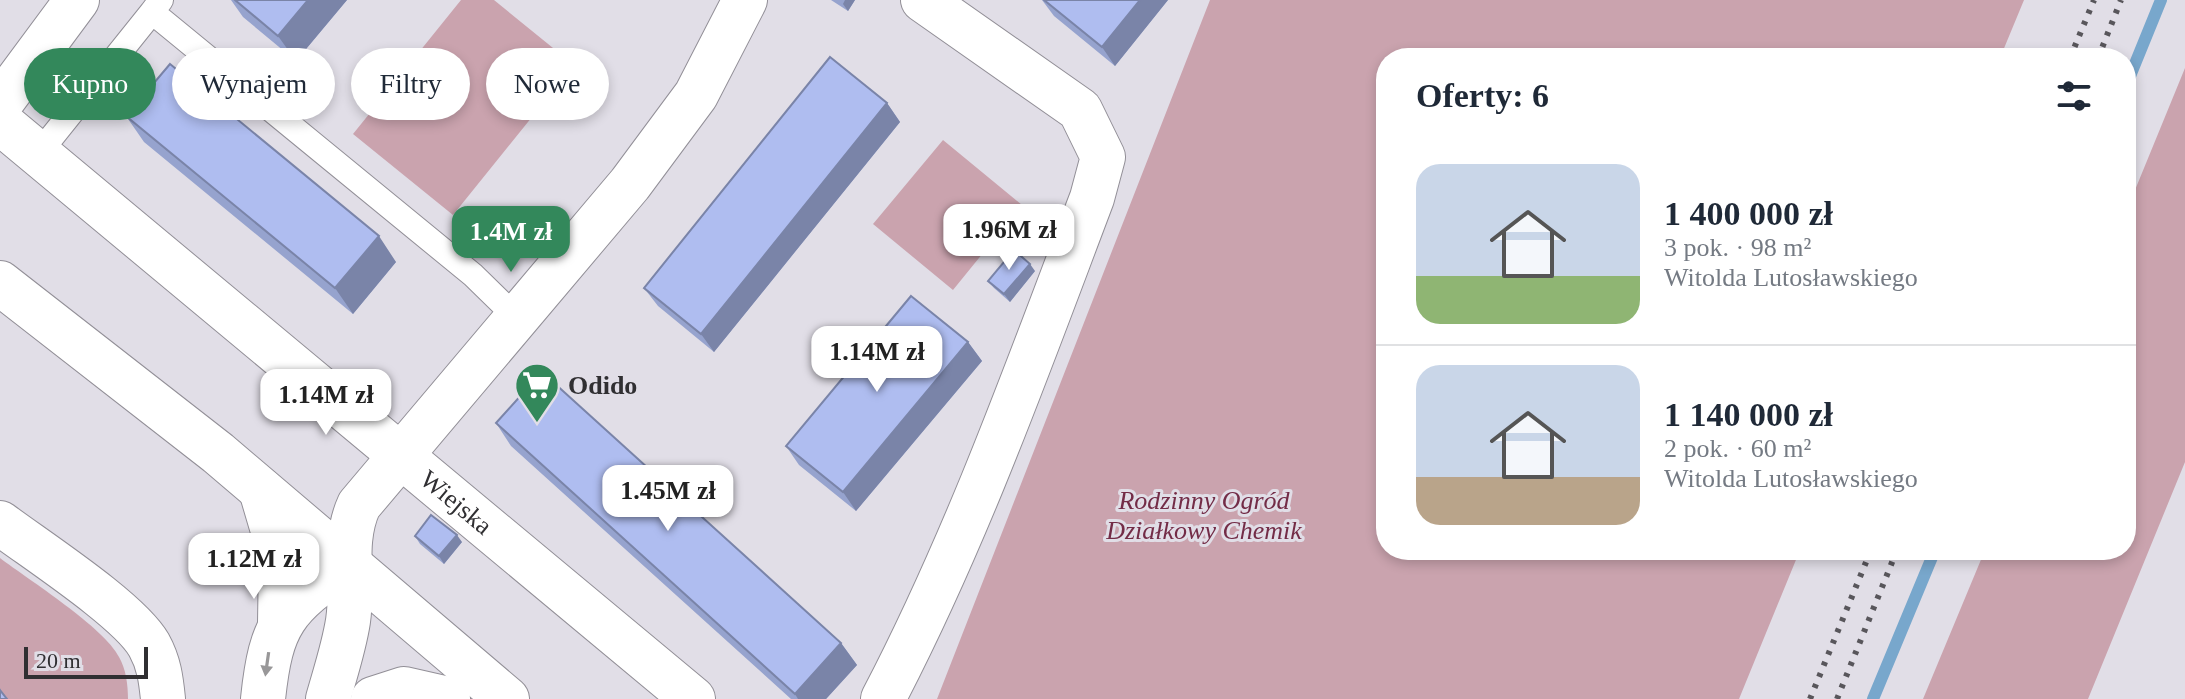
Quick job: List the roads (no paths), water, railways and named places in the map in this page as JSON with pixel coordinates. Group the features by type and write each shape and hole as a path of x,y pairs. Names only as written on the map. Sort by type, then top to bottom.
{"street":[{"path":"0,104 77,0"},
{"path":"328,699 348,620 348,564 353,519 359,505 400,452 518,319 630,184 696,95 745,0"},
{"path":"883,699 914,640 990,465 1092,198 1103,157 1080,110 923,0"},
{"name":"Wiejska","path":"0,122 693,699"},
{"path":"0,283 261,490 507,699"},
{"path":"261,490 281,558 280,623"},
{"path":"0,523 125,617 148,642 160,667 163,699"},
{"path":"263,699 270,644 280,623 314,587 348,564"},
{"path":"373,699 404,689 448,699"}],"lane":[{"path":"39,153 157,6 473,275 518,319"}],"waterway":[{"path":"2136,61 2161,0"},
{"path":"1873,699 1931,560"}],"railway":[{"path":"2074,48 2094,0"},
{"path":"2102,48 2121,0"},
{"path":"1810,699 1867,560"},
{"path":"1837,699 1893,560"}],"place":[{"name":"Odido","path":"537,424"}],"park label":[{"name":"Rodzinny Ogród Działkowy Chemik","path":"1204,515"}]}
